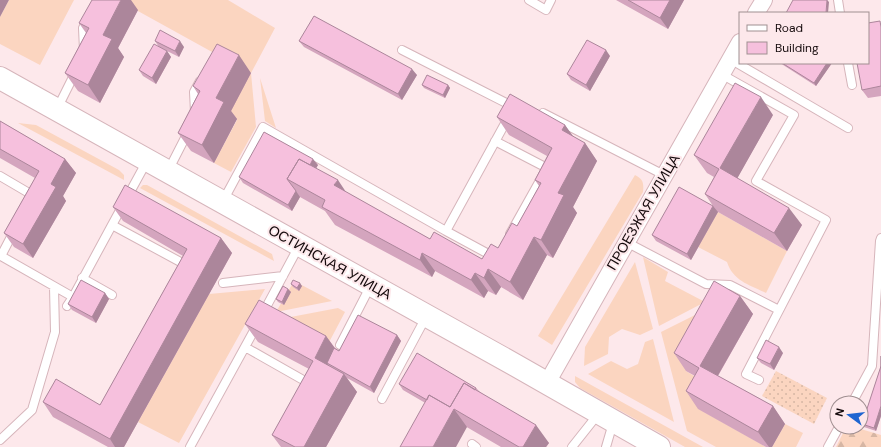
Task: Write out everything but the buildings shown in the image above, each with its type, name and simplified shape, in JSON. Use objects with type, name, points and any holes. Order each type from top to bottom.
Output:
[{"type":"street","name":"ПРОЕЗЖАЯ УЛИЦА","points":[[547,383],[739,44]]},
{"type":"street","name":"ОСТИНСКАЯ УЛИЦА","points":[[0,78],[659,447]]},
{"type":"lane","points":[[529,0],[546,10],[551,0]]},
{"type":"lane","points":[[838,0],[840,12]]},
{"type":"lane","points":[[56,110],[82,61],[83,28],[92,12]]},
{"type":"lane","points":[[402,50],[516,103],[446,231]]},
{"type":"lane","points":[[730,59],[848,128]]},
{"type":"lane","points":[[848,64],[852,85]]},
{"type":"lane","points":[[168,172],[193,122],[194,92],[204,74]]},
{"type":"lane","points":[[722,74],[794,114],[756,181],[826,220],[746,374],[759,380]]},
{"type":"lane","points":[[538,110],[664,175]]},
{"type":"lane","points":[[223,202],[263,128],[496,258],[547,168],[495,141]]},
{"type":"lane","points":[[66,306],[73,297],[147,160]]},
{"type":"lane","points":[[0,176],[34,196],[30,203]]},
{"type":"lane","points":[[19,223],[1,256],[73,297]]},
{"type":"lane","points":[[112,225],[186,266],[182,272]]},
{"type":"lane","points":[[856,395],[872,366],[881,238]]},
{"type":"lane","points":[[626,242],[706,284],[730,284],[779,310]]},
{"type":"lane","points":[[190,447],[299,245]]},
{"type":"lane","points":[[224,283],[283,276]]},
{"type":"lane","points":[[82,278],[112,295]]},
{"type":"lane","points":[[340,345],[371,285]]},
{"type":"lane","points":[[0,440],[32,410],[55,332],[54,287]]},
{"type":"lane","points":[[382,399],[426,316]]},
{"type":"lane","points":[[245,347],[313,385],[310,392]]},
{"type":"lane","points":[[572,447],[606,417]]},
{"type":"lane","points":[[606,417],[606,447]]},
{"type":"lane","points":[[828,447],[835,435]]},
{"type":"green space","points":[[9,0],[74,0],[40,65],[0,44],[0,17]]},
{"type":"green space","points":[[118,0],[228,0],[275,28],[251,73],[256,127],[231,172],[214,163],[237,120],[228,115],[232,63]]},
{"type":"green space","points":[[260,78],[276,128],[265,121]]},
{"type":"green space","points":[[18,123],[36,125],[119,170],[124,175],[124,180]]},
{"type":"green space","points":[[635,175],[640,178],[642,182],[643,192],[552,345],[538,336]]},
{"type":"green space","points":[[143,185],[147,185],[272,254],[274,261],[140,188]]},
{"type":"green space","points":[[718,212],[787,251],[766,293],[743,282],[733,274],[727,262],[698,247]]},
{"type":"green space","points":[[643,257],[668,272],[665,281],[705,302],[659,326]]},
{"type":"green space","points":[[635,262],[653,329],[640,335],[622,329],[609,337],[608,354],[584,366],[585,347]]},
{"type":"green space","points":[[294,281],[332,301],[276,312]]},
{"type":"green space","points":[[265,289],[179,443],[138,422],[209,294]]},
{"type":"green space","points":[[727,299],[686,371],[699,379],[699,409],[766,447],[716,447],[687,431],[661,332]]},
{"type":"green space","points":[[338,308],[345,312],[326,348],[275,320]]},
{"type":"green space","points":[[653,339],[674,422],[588,374],[611,361],[627,369],[638,364],[645,342]]},
{"type":"green space","points":[[776,371],[827,398],[814,424],[762,396]]},
{"type":"green space","points":[[575,376],[703,447],[685,447],[580,388],[575,382]]},
{"type":"green space","points":[[785,424],[803,433],[796,447],[772,447]]},
{"type":"green space","points":[[869,431],[881,435],[881,447],[836,447],[842,435],[869,435]]}]
